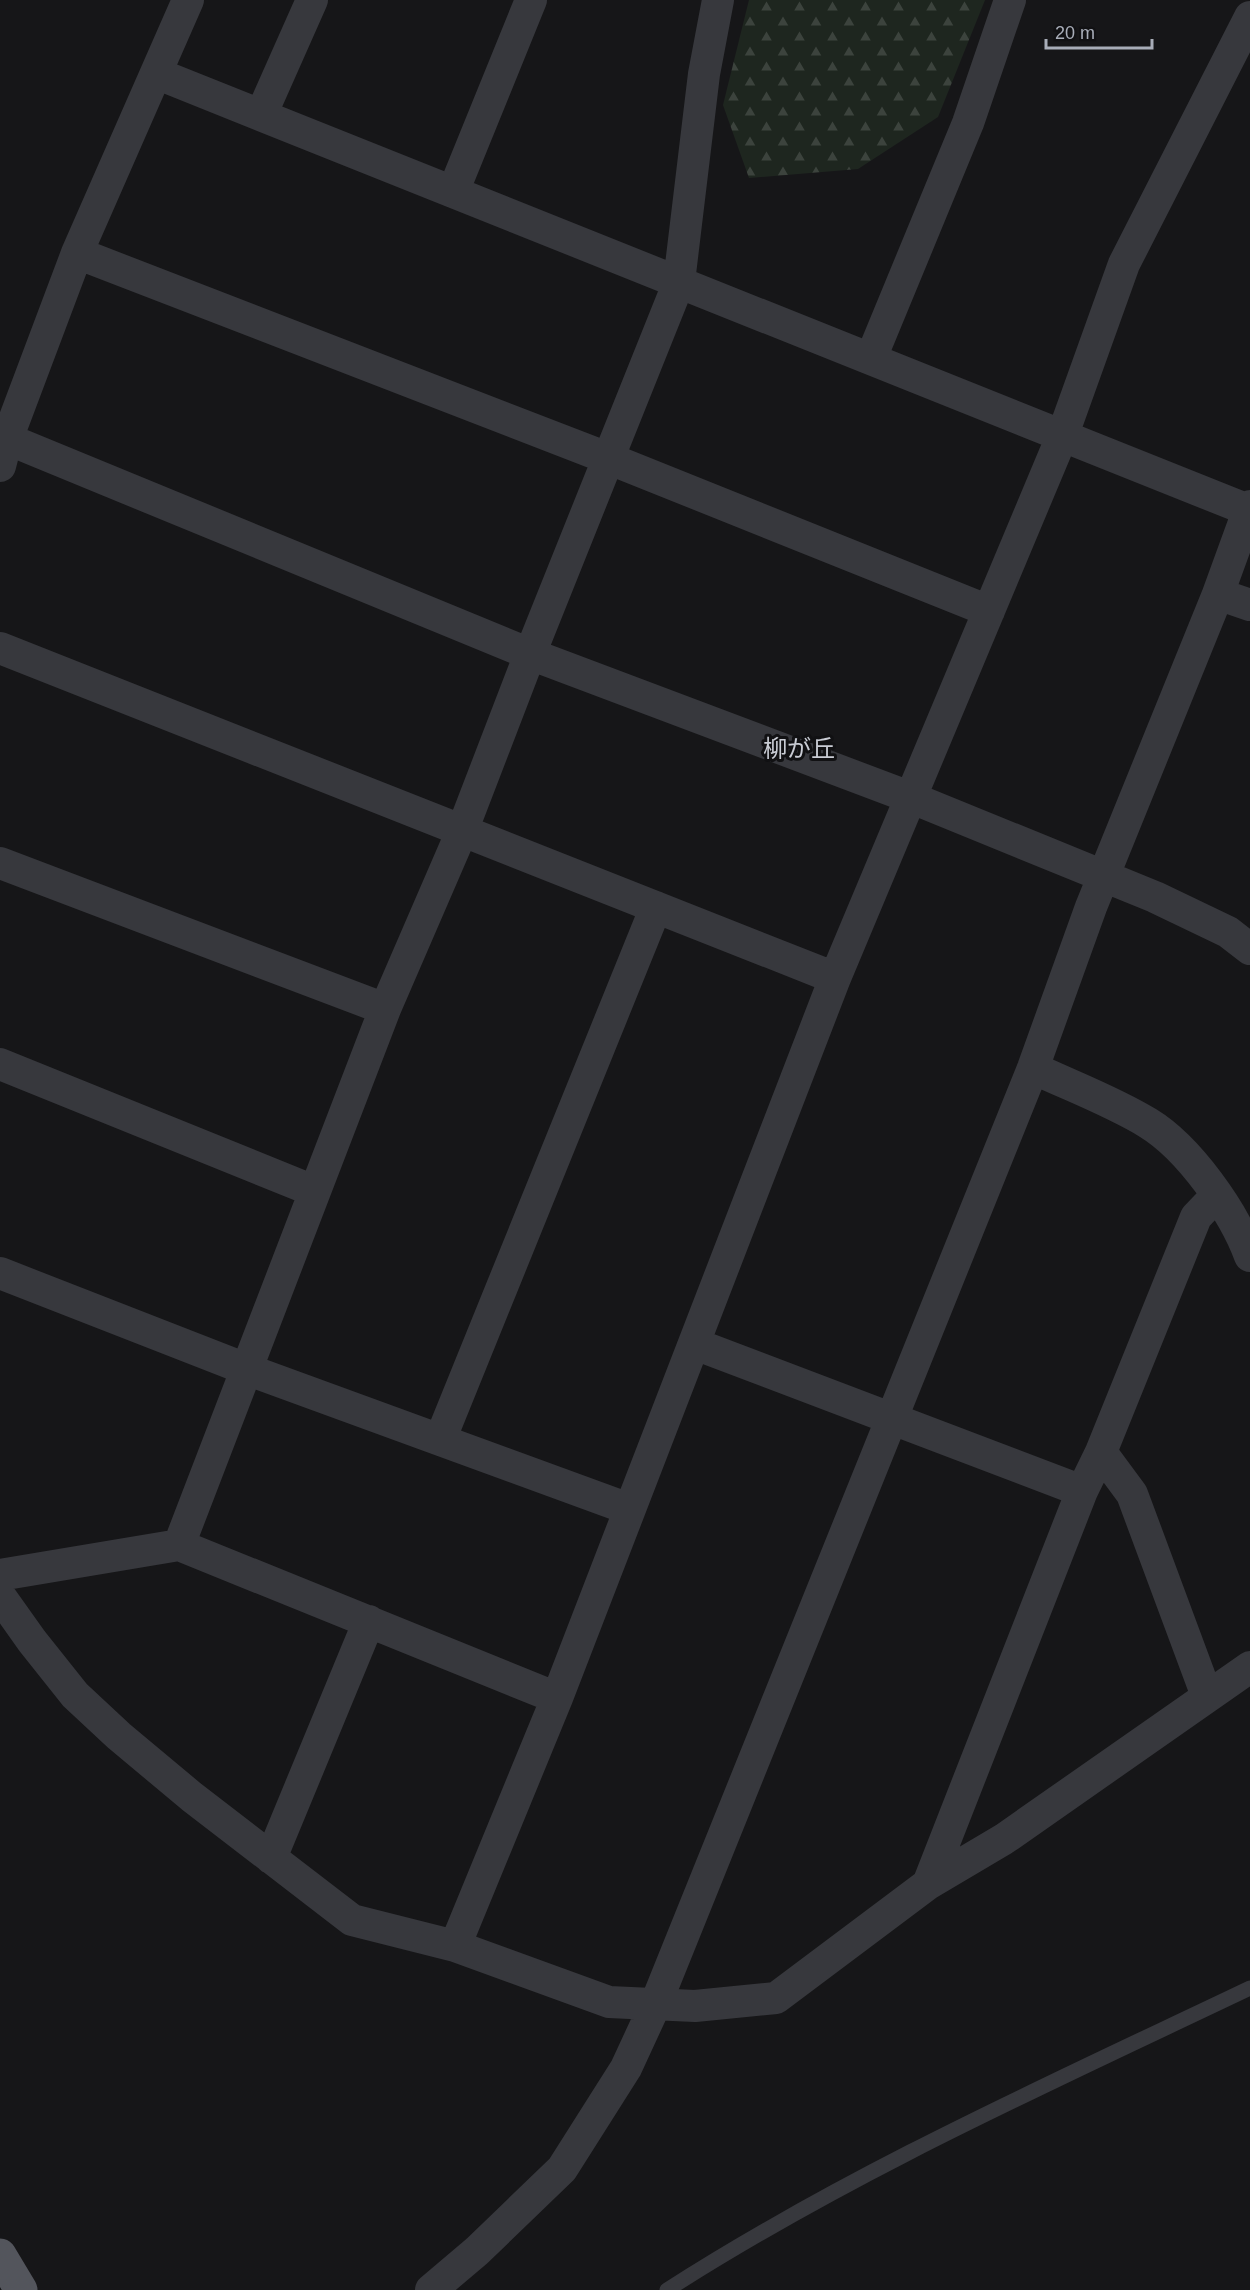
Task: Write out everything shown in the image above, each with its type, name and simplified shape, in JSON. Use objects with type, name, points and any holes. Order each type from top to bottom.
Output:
[{"type":"main road","points":[[0,2255],[21,2290]]},
{"type":"street","points":[[188,0],[158,74],[77,253],[2,447],[530,654],[912,798],[1155,897],[1228,932],[1250,948]]},
{"type":"street","points":[[261,115],[312,0]]},
{"type":"street","points":[[453,192],[531,0]]},
{"type":"street","points":[[179,1545],[385,1009],[462,831],[530,654],[679,282],[704,74],[718,0]]},
{"type":"street","points":[[871,358],[969,123],[1010,0]]},
{"type":"street","points":[[455,1946],[557,1698],[835,978],[1063,434],[1124,264],[1250,17]]},
{"type":"street","points":[[158,74],[1249,508],[1218,594],[1091,907],[1033,1068],[656,2003],[626,2068],[562,2169],[477,2251],[430,2290]]},
{"type":"street","points":[[77,253],[610,459],[989,610]]},
{"type":"street","points":[[1218,594],[1250,605]]},
{"type":"street","points":[[0,648],[835,978]]},
{"type":"street","points":[[0,863],[385,1009]]},
{"type":"street","points":[[440,1440],[656,908]]},
{"type":"street","points":[[0,1064],[314,1191]]},
{"type":"street","points":[[1033,1068],[1149,1124],[1188,1159],[1217,1195],[1244,1238],[1250,1256]]},
{"type":"street","points":[[928,1884],[1082,1491],[1101,1452],[1196,1217],[1217,1195]]},
{"type":"street","points":[[0,1273],[246,1369],[629,1509]]},
{"type":"street","points":[[695,1344],[1082,1491]]},
{"type":"street","points":[[1101,1452],[1132,1494],[1207,1696]]},
{"type":"street","points":[[0,1575],[179,1545],[557,1698]]},
{"type":"street","points":[[0,1596],[75,1695],[119,1736],[192,1797],[352,1920],[455,1946],[609,2002],[695,2006],[776,1998],[928,1884],[1004,1839],[1250,1667]]},
{"type":"street","points":[[271,1858],[369,1621]]},
{"type":"lane","points":[[667,2290],[739,2244],[965,2124],[1250,1988]]},
{"type":"green space","points":[[749,0],[985,0],[938,117],[858,169],[749,178],[723,105]]},
{"type":"district","name":"柳が丘","points":[[799,748]]}]
